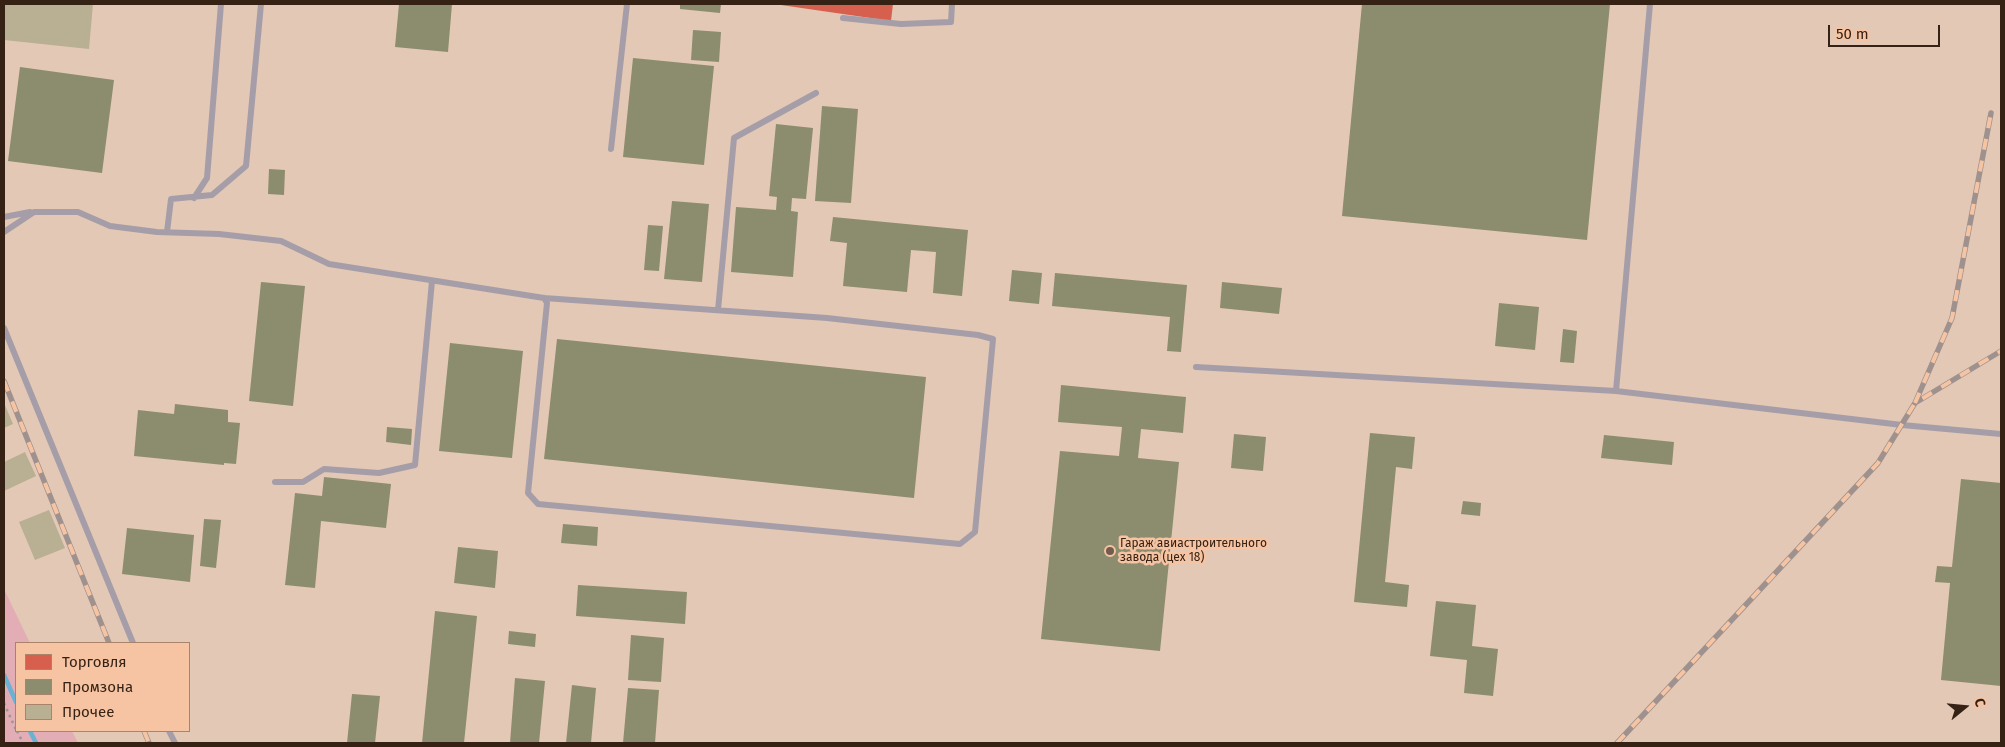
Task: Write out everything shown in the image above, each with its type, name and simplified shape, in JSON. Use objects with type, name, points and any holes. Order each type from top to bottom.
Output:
[{"type":"lane","points":[[194,198],[207,178],[221,4]]},
{"type":"lane","points":[[167,232],[171,199],[212,195],[246,166],[262,4]]},
{"type":"lane","points":[[611,150],[627,4]]},
{"type":"lane","points":[[843,18],[900,24],[951,22],[952,4]]},
{"type":"lane","points":[[1616,391],[1650,4]]},
{"type":"lane","points":[[718,310],[734,138],[816,93]]},
{"type":"lane","points":[[4,217],[34,212],[78,212],[110,226],[167,232],[219,234],[281,242],[329,264],[544,298],[827,318],[978,335],[992,339],[975,532],[960,544],[538,504],[528,493],[547,303],[544,298]]},
{"type":"lane","points":[[4,232],[34,212]]},
{"type":"lane","points":[[275,482],[303,482],[324,468],[380,473],[415,465],[432,281]]},
{"type":"lane","points":[[4,328],[133,642]]},
{"type":"lane","points":[[1196,367],[1616,391],[1902,425],[2001,434]]},
{"type":"path","points":[[4,704],[15,728]]},
{"type":"shaded area","points":[[4,589],[30,642],[15,642],[15,732],[72,732],[78,743],[4,743]]},
{"type":"building: Торговля","points":[[774,4],[893,4],[891,21]]},
{"type":"building: Промзона","points":[[399,4],[452,4],[448,52],[395,47]]},
{"type":"building: Промзона","points":[[680,4],[721,4],[720,13],[680,9]]},
{"type":"building: Промзона","points":[[1362,4],[1610,4],[1587,240],[1342,216]]},
{"type":"building: Промзона","points":[[693,30],[721,32],[719,62],[691,60]]},
{"type":"building: Промзона","points":[[633,58],[714,66],[704,165],[623,157]]},
{"type":"building: Промзона","points":[[20,67],[114,80],[102,173],[8,161]]},
{"type":"building: Промзона","points":[[822,106],[858,109],[851,203],[815,201]]},
{"type":"building: Промзона","points":[[776,124],[813,128],[806,199],[792,198],[791,211],[798,212],[793,277],[731,272],[736,207],[776,210],[777,197],[769,196]]},
{"type":"building: Промзона","points":[[269,169],[285,170],[284,195],[268,194]]},
{"type":"building: Промзона","points":[[672,201],[709,204],[702,282],[664,279]]},
{"type":"building: Промзона","points":[[833,217],[968,230],[962,296],[933,293],[936,252],[911,250],[907,292],[843,286],[847,243],[830,241]]},
{"type":"building: Промзона","points":[[648,225],[663,226],[659,271],[644,270]]},
{"type":"building: Промзона","points":[[1012,270],[1042,273],[1039,304],[1009,301]]},
{"type":"building: Промзона","points":[[1055,273],[1187,285],[1181,352],[1167,351],[1170,317],[1052,306]]},
{"type":"building: Промзона","points":[[261,282],[305,286],[293,406],[249,401]]},
{"type":"building: Промзона","points":[[1222,282],[1282,288],[1279,314],[1220,308]]},
{"type":"building: Промзона","points":[[1499,303],[1539,307],[1535,350],[1495,346]]},
{"type":"building: Промзона","points":[[1563,329],[1577,331],[1574,363],[1560,362]]},
{"type":"building: Промзона","points":[[557,339],[926,377],[914,498],[544,459]]},
{"type":"building: Промзона","points":[[450,343],[523,351],[512,458],[439,451]]},
{"type":"building: Промзона","name":"Гараж авиастроительного завода (цех 18)","points":[[1061,385],[1186,397],[1183,433],[1141,429],[1138,458],[1179,462],[1160,651],[1041,639],[1060,451],[1119,456],[1122,427],[1058,422]]},
{"type":"building: Промзона","points":[[175,404],[228,410],[228,422],[240,423],[236,464],[224,463],[224,465],[134,456],[138,410],[174,414]]},
{"type":"building: Промзона","points":[[387,427],[412,429],[411,445],[386,442]]},
{"type":"building: Промзона","points":[[1370,433],[1415,437],[1412,469],[1396,467],[1385,582],[1409,585],[1407,607],[1354,602]]},
{"type":"building: Промзона","points":[[1234,434],[1266,437],[1263,471],[1231,468]]},
{"type":"building: Промзона","points":[[1604,435],[1674,442],[1672,465],[1601,458]]},
{"type":"building: Промзона","points":[[324,477],[391,484],[386,528],[321,521],[315,588],[285,585],[295,493],[322,496]]},
{"type":"building: Промзона","points":[[1961,479],[2001,483],[2001,686],[1941,680],[1950,583],[1935,582],[1937,566],[1952,567]]},
{"type":"building: Промзона","points":[[1463,501],[1481,503],[1480,516],[1461,514]]},
{"type":"building: Промзона","points":[[204,519],[221,520],[216,568],[200,566]]},
{"type":"building: Промзона","points":[[563,524],[598,527],[597,546],[561,543]]},
{"type":"building: Промзона","points":[[127,528],[194,535],[190,582],[122,574]]},
{"type":"building: Промзона","points":[[458,547],[498,551],[495,588],[454,583]]},
{"type":"building: Промзона","points":[[578,585],[687,592],[685,624],[576,616]]},
{"type":"building: Промзона","points":[[1436,601],[1476,605],[1472,646],[1498,649],[1493,696],[1464,693],[1467,660],[1430,656]]},
{"type":"building: Промзона","points":[[435,611],[477,616],[464,743],[422,743]]},
{"type":"building: Промзона","points":[[509,631],[536,634],[535,647],[508,644]]},
{"type":"building: Промзона","points":[[631,635],[664,638],[661,682],[628,680]]},
{"type":"building: Промзона","points":[[515,678],[545,681],[539,743],[510,743]]},
{"type":"building: Промзона","points":[[572,685],[596,688],[591,743],[566,743]]},
{"type":"building: Промзона","points":[[628,688],[659,690],[655,743],[623,743]]},
{"type":"building: Промзона","points":[[352,694],[380,696],[375,743],[347,743]]},
{"type":"building: Прочее","points":[[4,4],[93,4],[89,49],[4,40]]},
{"type":"building: Прочее","points":[[4,403],[13,424],[4,428]]},
{"type":"building: Прочее","points":[[25,452],[36,476],[4,491],[4,462]]},
{"type":"building: Прочее","points":[[49,510],[65,548],[35,560],[19,522]]},
{"type":"waterway","points":[[4,675],[15,700]]},
{"type":"waterway","points":[[30,732],[36,743]]},
{"type":"railway","points":[[1915,403],[1952,318],[1991,113]]},
{"type":"railway","points":[[1617,743],[1878,463],[1915,403],[2001,351]]},
{"type":"railway","points":[[4,381],[109,642]]},
{"type":"railway","points":[[144,732],[149,743]]},
{"type":"place","name":"Гараж авиастроительного завода (цех 18)","points":[[1110,551]]}]
